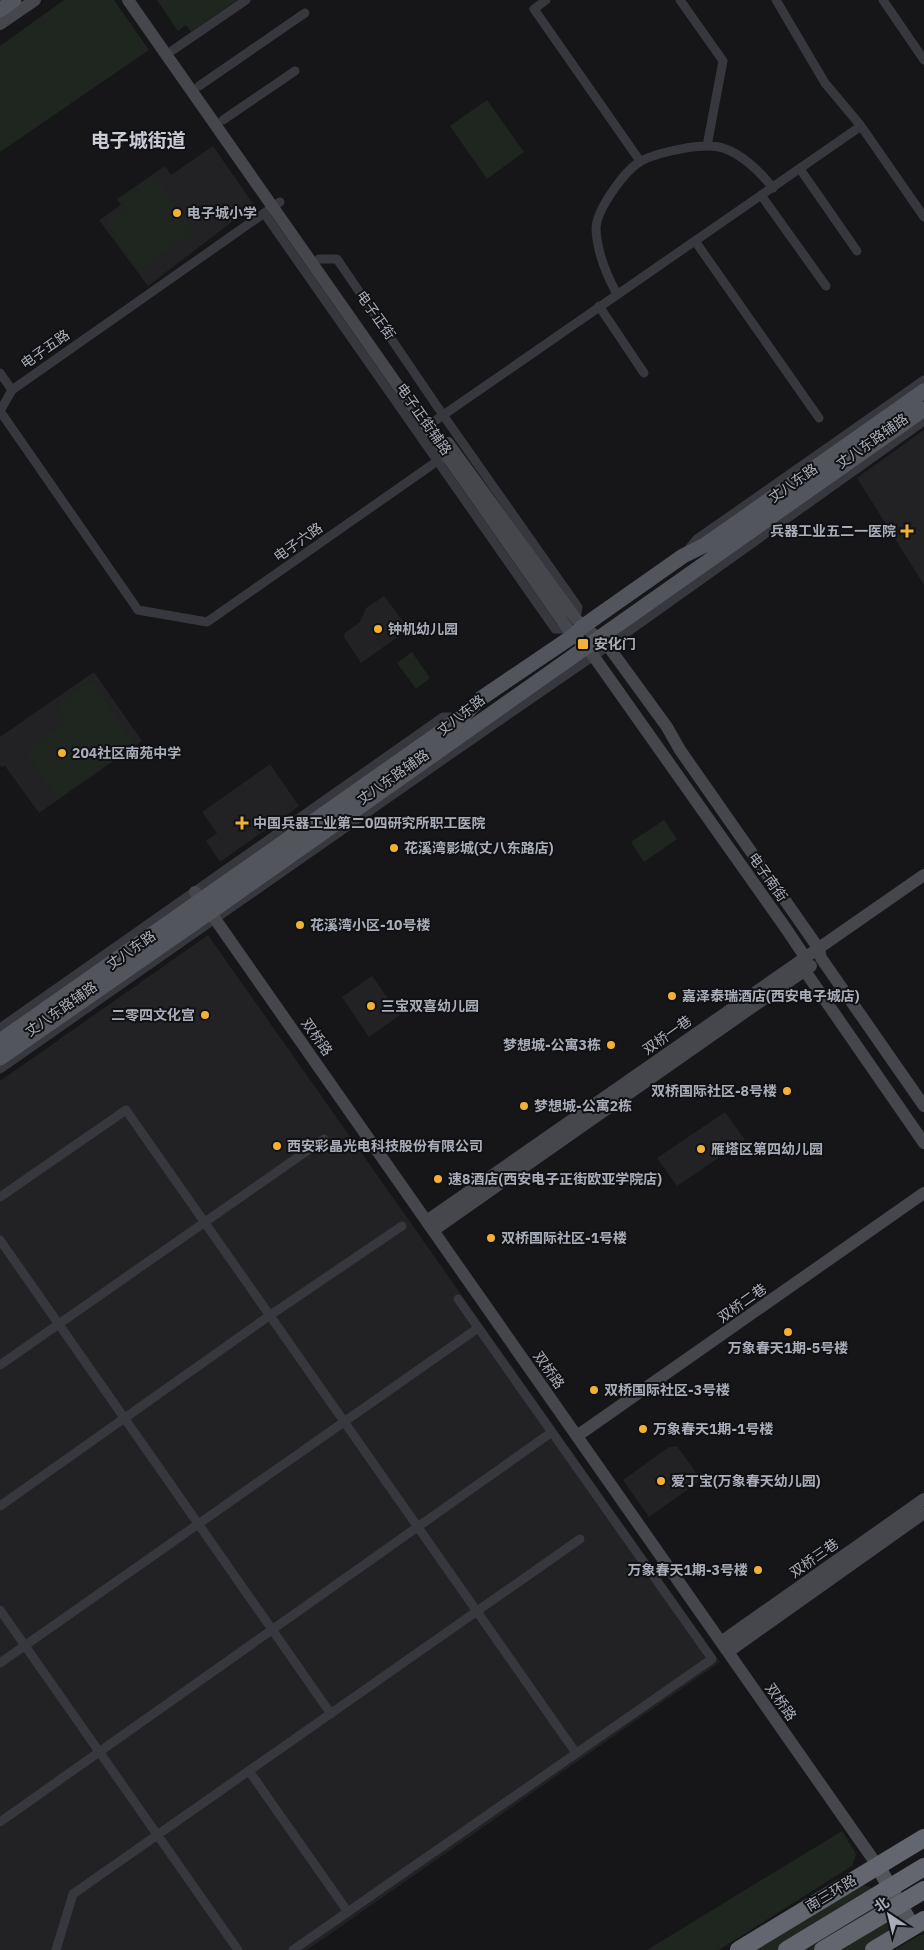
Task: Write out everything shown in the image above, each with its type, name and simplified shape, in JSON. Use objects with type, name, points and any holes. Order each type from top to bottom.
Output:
[{"type":"highway","name":"南三环路","points":[[739,1950],[924,1838]]},
{"type":"highway","points":[[787,1950],[924,1867]]},
{"type":"highway","points":[[823,1950],[924,1890]]},
{"type":"highway","points":[[874,1950],[918,1924]]},
{"type":"main road","points":[[0,10],[14,0]]},
{"type":"main road","name":"丈八东路","points":[[0,1058],[205,906],[399,754],[462,717],[480,699],[575,628],[683,556],[705,544],[924,392]]},
{"type":"main road","name":"丈八东路","points":[[0,1041],[590,652],[924,413]]},
{"type":"main road","points":[[877,1866],[918,1924]]},
{"type":"street","points":[[0,24],[34,0]]},
{"type":"street","name":"电子正街","points":[[128,0],[272,207],[434,421],[442,458],[575,628],[604,642]]},
{"type":"street","name":"电子正街","points":[[139,0],[223,120],[272,207],[319,259],[434,421],[575,628]]},
{"type":"street","points":[[174,50],[246,0]]},
{"type":"street","points":[[546,0],[534,9],[640,161]]},
{"type":"street","points":[[680,0],[723,61],[707,146]]},
{"type":"street","points":[[776,0],[825,83],[861,126],[924,217]]},
{"type":"street","points":[[883,0],[924,60]]},
{"type":"street","points":[[199,86],[305,13]]},
{"type":"street","points":[[223,120],[295,72]]},
{"type":"street","points":[[434,421],[861,126]]},
{"type":"street","points":[[617,294],[608,277],[596,229],[600,213],[615,187],[640,161],[681,148],[707,146],[723,148],[758,169],[773,188]]},
{"type":"street","points":[[800,169],[857,252]]},
{"type":"street","points":[[762,195],[826,286]]},
{"type":"street","name":"电子五路","points":[[158,613],[138,610],[0,411],[12,390],[272,207]]},
{"type":"street","name":"电子正街辅路","points":[[272,207],[442,458]]},
{"type":"street","points":[[695,241],[819,418]]},
{"type":"street","points":[[599,306],[644,373]]},
{"type":"street","points":[[0,373],[12,390]]},
{"type":"street","name":"丈八东路辅路","points":[[683,556],[697,539],[924,380]]},
{"type":"street","name":"电子六路","points":[[158,613],[207,622],[442,458]]},
{"type":"street","name":"电子南街","points":[[575,628],[805,957]]},
{"type":"street","name":"电子南街","points":[[604,642],[667,727],[680,750],[924,1106]]},
{"type":"street","name":"双桥一巷","points":[[431,1225],[805,971],[820,953],[924,875]]},
{"type":"street","name":"双桥一巷","points":[[431,1225],[805,957],[820,953],[924,885]]},
{"type":"street","name":"丈八东路辅路","points":[[0,1028],[205,906]]},
{"type":"street","name":"丈八东路辅路","points":[[0,1069],[205,906]]},
{"type":"street","name":"双桥路","points":[[205,906],[431,1225],[877,1866]]},
{"type":"street","points":[[805,957],[805,971],[924,1143]]},
{"type":"street","points":[[0,1197],[126,1110],[576,1753]]},
{"type":"street","points":[[0,1365],[324,1139]]},
{"type":"street","name":"双桥二巷","points":[[577,1436],[924,1193]]},
{"type":"street","points":[[0,1506],[269,1316],[402,1226]]},
{"type":"street","points":[[0,1240],[331,1714]]},
{"type":"street","points":[[293,1950],[712,1659],[458,1299]]},
{"type":"street","points":[[0,1663],[478,1328]]},
{"type":"street","points":[[0,1822],[552,1432]]},
{"type":"street","name":"双桥三巷","points":[[724,1647],[924,1499]]},
{"type":"street","name":"双桥三巷","points":[[724,1647],[924,1514]]},
{"type":"street","points":[[56,1950],[73,1894],[580,1539]]},
{"type":"street","points":[[0,1610],[238,1950]]},
{"type":"street","points":[[250,1771],[348,1912]]},
{"type":"shaded area","points":[[64,0],[114,0],[149,50],[0,152],[0,46]]},
{"type":"shaded area","points":[[157,0],[237,0],[191,32],[186,25],[178,31]]},
{"type":"shaded area","points":[[487,100],[524,152],[487,179],[450,126]]},
{"type":"shaded area","name":"电子城小学","points":[[213,146],[254,205],[148,286],[99,220],[121,205],[117,199],[165,166],[171,175]]},
{"type":"shaded area","points":[[150,179],[155,186],[160,183],[194,232],[139,271],[105,222],[126,207],[121,200]]},
{"type":"shaded area","name":"兵器工业五二一医院","points":[[924,430],[924,585],[857,478]]},
{"type":"shaded area","name":"钟机幼儿园","points":[[384,596],[406,625],[405,632],[361,663],[344,637],[345,633],[360,622],[366,608]]},
{"type":"shaded area","points":[[412,652],[430,678],[416,689],[397,663]]},
{"type":"shaded area","name":"204社区南苑中学","points":[[94,672],[142,741],[39,813],[5,766],[1,767],[0,737]]},
{"type":"shaded area","points":[[91,681],[135,744],[57,798],[24,750],[66,721],[56,706]]},
{"type":"shaded area","name":"中国兵器工业第二0四研究所职工医院","points":[[270,764],[299,806],[220,862],[206,841],[217,833],[202,812]]},
{"type":"shaded area","points":[[664,820],[677,839],[644,862],[631,842]]},
{"type":"shaded area","points":[[208,935],[720,1662],[307,1950],[0,1950],[0,1081]]},
{"type":"shaded area","name":"三宝双喜幼儿园","points":[[372,976],[400,1015],[369,1037],[342,997]]},
{"type":"shaded area","name":"雁塔区第四幼儿园","points":[[725,1112],[745,1140],[677,1186],[657,1158]]},
{"type":"shaded area","name":"爱丁宝(万象春天幼儿园)","points":[[677,1446],[698,1475],[697,1483],[649,1517],[623,1480],[669,1447]]},
{"type":"shaded area","points":[[842,1831],[856,1854],[852,1866],[719,1950],[647,1950]]},
{"type":"shaded area","points":[[859,1884],[872,1888],[889,1923],[888,1935],[863,1950],[752,1950]]},
{"type":"shaded area","points":[[924,1933],[924,1950],[894,1950]]},
{"type":"place","name":"电子城小学","points":[[177,213]]},
{"type":"place","name":"兵器工业五二一医院","points":[[907,531]]},
{"type":"place","name":"钟机幼儿园","points":[[378,629]]},
{"type":"place","name":"安化门","points":[[583,644]]},
{"type":"place","name":"204社区南苑中学","points":[[62,753]]},
{"type":"place","name":"中国兵器工业第二0四研究所职工医院","points":[[242,823]]},
{"type":"place","name":"花溪湾影城(丈八东路店)","points":[[394,848]]},
{"type":"place","name":"花溪湾小区-10号楼","points":[[300,925]]},
{"type":"place","name":"嘉泽泰瑞酒店(西安电子城店)","points":[[672,996]]},
{"type":"place","name":"三宝双喜幼儿园","points":[[371,1006]]},
{"type":"place","name":"二零四文化宫","points":[[205,1015]]},
{"type":"place","name":"梦想城-公寓3栋","points":[[611,1045]]},
{"type":"place","name":"双桥国际社区-8号楼","points":[[787,1091]]},
{"type":"place","name":"梦想城-公寓2栋","points":[[524,1106]]},
{"type":"place","name":"西安彩晶光电科技股份有限公司","points":[[277,1146]]},
{"type":"place","name":"雁塔区第四幼儿园","points":[[701,1149]]},
{"type":"place","name":"速8酒店(西安电子正街欧亚学院店)","points":[[438,1179]]},
{"type":"place","name":"双桥国际社区-1号楼","points":[[491,1238]]},
{"type":"place","name":"万象春天1期-5号楼","points":[[788,1332]]},
{"type":"place","name":"双桥国际社区-3号楼","points":[[594,1390]]},
{"type":"place","name":"万象春天1期-1号楼","points":[[643,1429]]},
{"type":"place","name":"爱丁宝(万象春天幼儿园)","points":[[661,1481]]},
{"type":"place","name":"万象春天1期-3号楼","points":[[758,1570]]},
{"type":"district","name":"电子城街道","points":[[138,140]]}]
